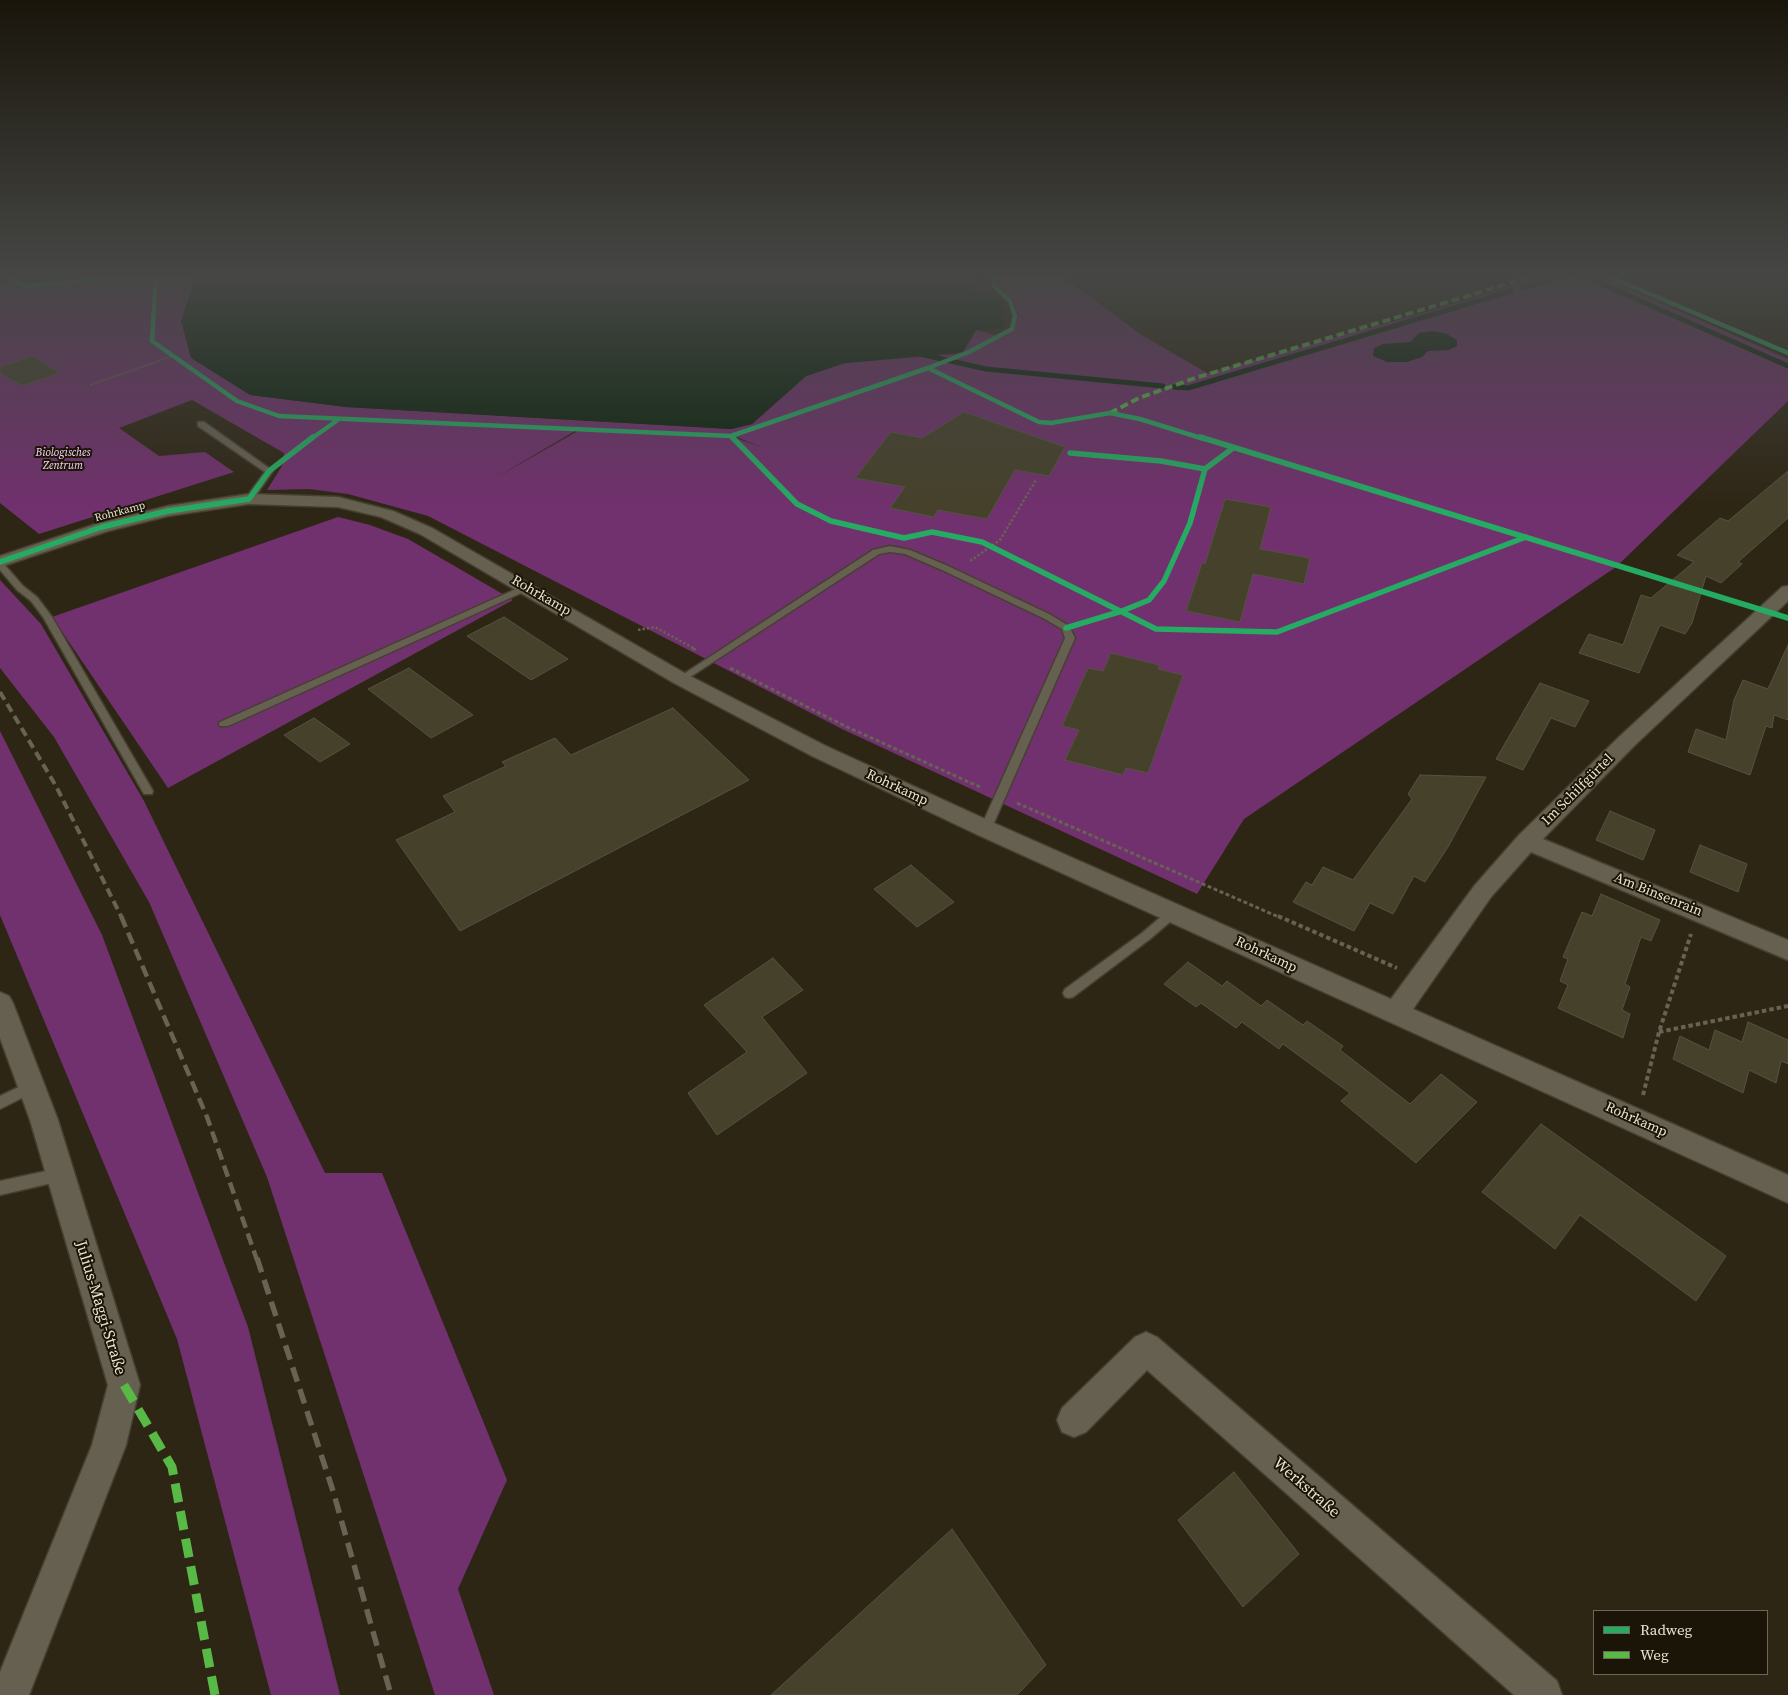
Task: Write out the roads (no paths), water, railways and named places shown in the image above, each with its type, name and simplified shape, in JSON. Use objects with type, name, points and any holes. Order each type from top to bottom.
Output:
[{"type":"street","name":"Rohrkamp","points":[[0,564],[95,530],[168,511],[250,499],[338,502],[387,514],[426,531],[681,679],[819,751],[986,829],[1788,1189]]},
{"type":"street","name":"Im Schilfgürtel","points":[[1395,1013],[1483,891],[1527,842],[1627,741],[1788,591]]},
{"type":"street","name":"Am Binsenrain","points":[[1527,842],[1788,950]]},
{"type":"street","name":"Julius-Maggi-Straße","points":[[0,1003],[44,1120],[124,1385],[109,1444],[10,1695]]},
{"type":"street","name":"Werkstraße","points":[[1074,1420],[1146,1348],[1543,1695]]},
{"type":"lane","points":[[201,424],[269,471],[250,499]]},
{"type":"lane","points":[[681,679],[876,552],[890,549],[907,552],[956,572],[1058,622],[1066,628],[1070,638],[986,829]]},
{"type":"lane","points":[[0,564],[20,588],[34,599],[47,616],[148,791]]},
{"type":"lane","points":[[224,724],[527,588]]},
{"type":"lane","points":[[1069,993],[1146,936],[1174,912]]},
{"type":"lane","points":[[0,1103],[31,1087]]},
{"type":"lane","points":[[0,1188],[60,1175]]},
{"type":"waterway","points":[[1174,387],[1188,388],[1308,352]]},
{"type":"waterway","points":[[1756,352],[1788,366]]},
{"type":"waterway","points":[[920,354],[986,369],[1163,386]]},
{"type":"railway","points":[[0,692],[56,786],[121,916]]},
{"type":"railway","points":[[121,916],[207,1117],[257,1260]]},
{"type":"railway","points":[[257,1258],[333,1491],[391,1695]]},
{"type":"park label","name":"Biologisches Zentrum","points":[[63,459]]}]
